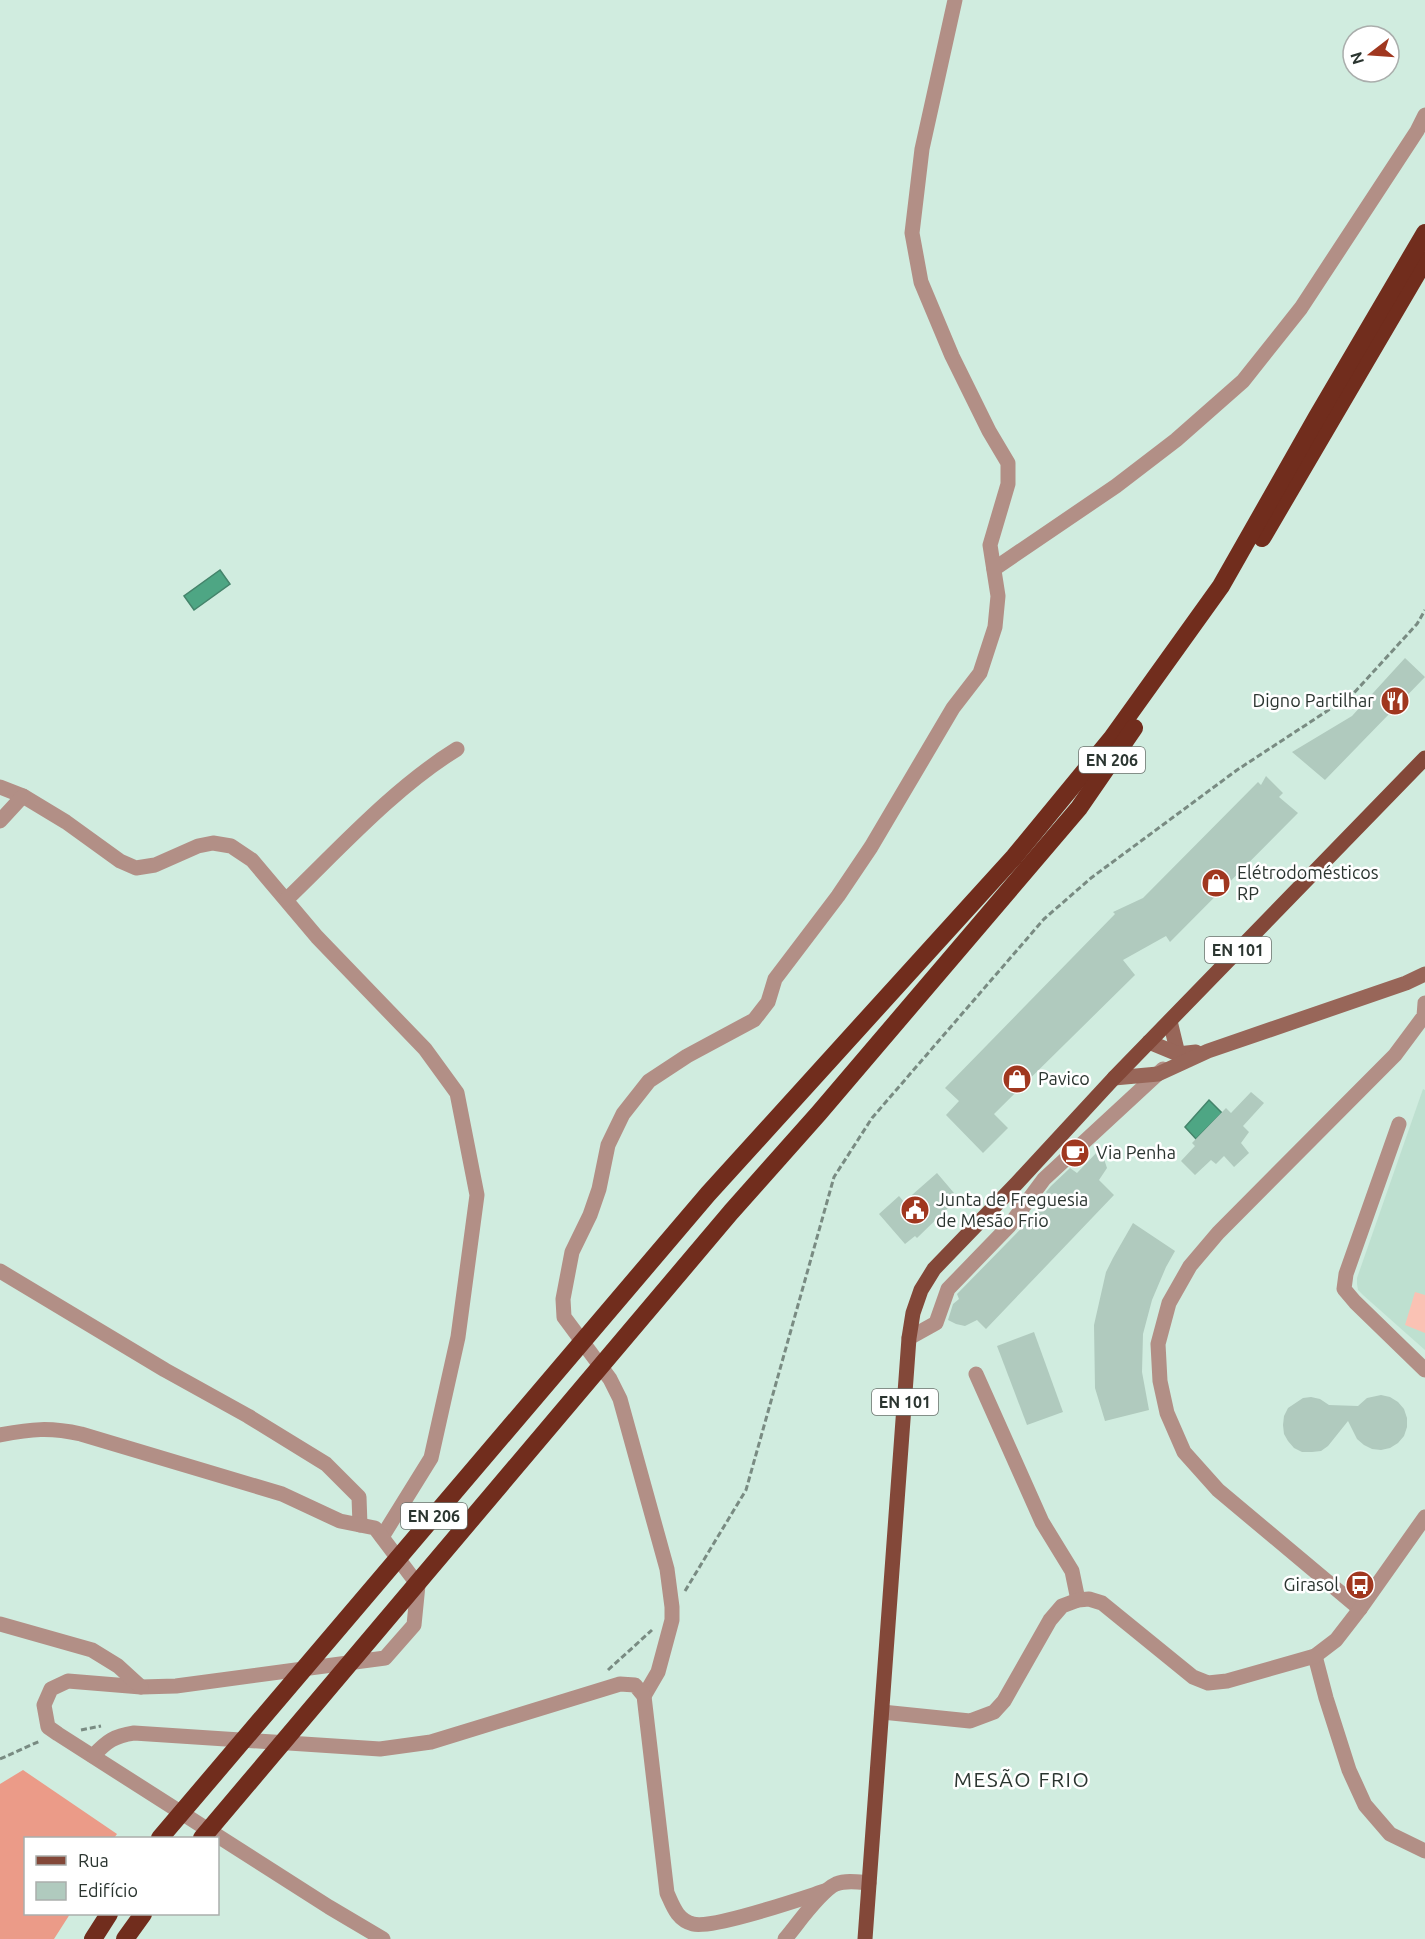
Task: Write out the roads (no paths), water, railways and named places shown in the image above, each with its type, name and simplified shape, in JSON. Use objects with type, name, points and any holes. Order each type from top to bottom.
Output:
[{"type":"highway","name":"EN 206","points":[[162,1837],[708,1194],[1014,857],[1112,738],[1221,586],[1425,233]]},
{"type":"highway","name":"EN 206","points":[[204,1837],[731,1212],[819,1113],[1079,808],[1242,572],[1425,260]]},
{"type":"highway","points":[[93,1939],[108,1915]]},
{"type":"highway","points":[[125,1939],[142,1915]]},
{"type":"main road","name":"EN 101","points":[[865,1939],[909,1338],[913,1313],[921,1290],[934,1269],[1114,1078],[1425,758]]},
{"type":"street","points":[[644,1696],[658,1672],[672,1620],[667,1569],[620,1399],[610,1379],[564,1317],[563,1299],[572,1252],[590,1215],[599,1189],[608,1145],[623,1114],[649,1081],[687,1056],[754,1020],[768,1002],[775,979],[838,896],[864,857],[953,708],[980,673],[995,627],[998,596],[990,545],[1008,484],[1008,463],[989,431],[952,356],[921,282],[912,233],[922,148],[955,0]]},
{"type":"street","points":[[994,569],[1116,486],[1176,440],[1243,381],[1301,308],[1417,131],[1425,115]]},
{"type":"street","points":[[287,899],[371,818],[433,764],[457,749]]},
{"type":"street","points":[[0,787],[23,796],[66,822],[120,861],[136,868],[155,865],[198,846],[213,843],[231,846],[252,860],[317,937],[425,1049],[457,1093],[477,1195],[458,1337],[430,1458],[382,1537]]},
{"type":"street","points":[[0,821],[23,796]]},
{"type":"street","points":[[1114,1078],[1158,1074],[1208,1051],[1406,983],[1425,974]]},
{"type":"street","points":[[1360,1609],[1218,1490],[1184,1452],[1167,1413],[1160,1381],[1158,1344],[1169,1303],[1190,1266],[1218,1233],[1395,1055],[1424,1016],[1425,1004]]},
{"type":"street","points":[[1170,1021],[1178,1054]]},
{"type":"street","points":[[1149,1042],[1178,1054],[1208,1051]]},
{"type":"street","points":[[909,1338],[936,1323],[948,1289],[1009,1226],[1044,1179],[1178,1054]]},
{"type":"street","points":[[1399,1124],[1346,1274],[1344,1289],[1425,1370]]},
{"type":"street","points":[[0,1271],[326,1464],[359,1497],[360,1525]]},
{"type":"street","points":[[976,1374],[1042,1522],[1072,1571],[1078,1600]]},
{"type":"street","points":[[0,1435],[29,1429],[55,1428],[81,1434],[282,1494],[340,1521],[375,1528],[382,1537],[418,1585],[414,1625],[385,1658],[177,1686],[141,1687],[68,1681],[51,1689],[44,1706],[48,1726],[58,1734],[383,1939]]},
{"type":"street","points":[[882,1712],[970,1721],[994,1712],[1004,1701],[1050,1620],[1062,1606],[1078,1600],[1089,1599],[1102,1604],[1193,1677],[1208,1683],[1227,1681],[1315,1656],[1336,1640],[1425,1517]]},
{"type":"street","points":[[0,1624],[92,1650],[118,1666],[141,1687]]},
{"type":"street","points":[[1315,1656],[1349,1770],[1365,1805],[1390,1834],[1425,1859]]},
{"type":"street","points":[[93,1756],[117,1736],[134,1733],[380,1749],[431,1742],[620,1684],[635,1685],[644,1696],[667,1893],[677,1915],[693,1924],[713,1924],[825,1891],[837,1884],[853,1881],[869,1883]]},
{"type":"street","points":[[1390,1834],[1425,1851]]},
{"type":"street","points":[[785,1939],[825,1891]]},
{"type":"place","name":"Digno Partilhar","points":[[1395,701]]},
{"type":"place","name":"Elétrodomésticos RP","points":[[1216,883]]},
{"type":"place","name":"Pavico","points":[[1017,1079]]},
{"type":"place","name":"Via Penha","points":[[1075,1153]]},
{"type":"place","name":"Junta de Freguesia de Mesão Frio","points":[[915,1210]]},
{"type":"place","name":"Girasol","points":[[1360,1585]]},
{"type":"district","name":"MESÃO FRIO","points":[[1022,1780]]}]
